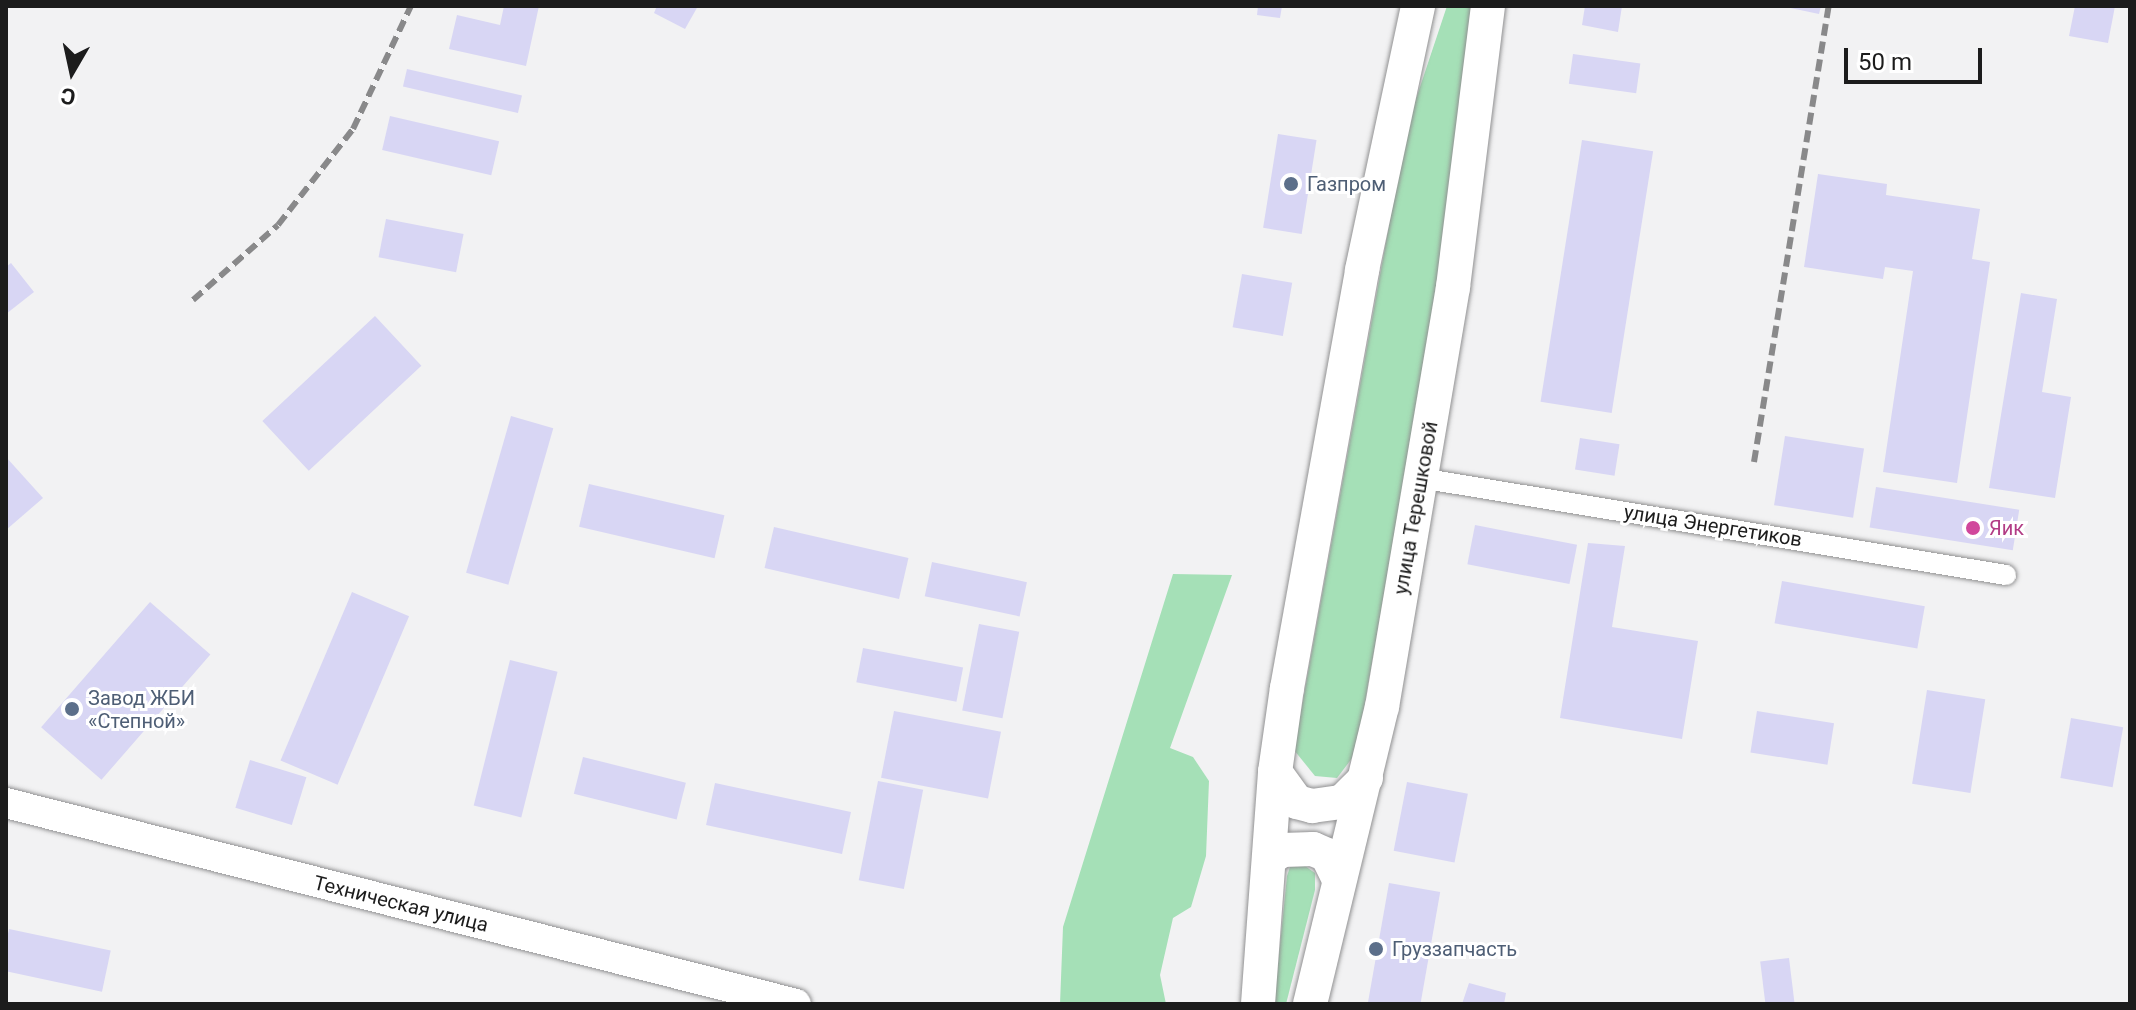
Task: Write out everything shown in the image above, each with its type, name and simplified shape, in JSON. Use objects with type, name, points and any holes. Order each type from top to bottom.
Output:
[{"type":"main road","points":[[1258,1004],[1275,772],[1362,270],[1418,6]]},
{"type":"main road","name":"улица Терешковой","points":[[1310,1004],[1366,778],[1420,478],[1453,287],[1488,6]]},
{"type":"main road","points":[[1275,772],[1297,802],[1312,806],[1342,802],[1366,778]]},
{"type":"main road","points":[[1269,859],[1282,850],[1313,849],[1327,855],[1339,880]]},
{"type":"street","name":"улица Энергетиков","points":[[1420,478],[2006,575]]},
{"type":"street","name":"Техническая улица","points":[[6,803],[796,1004]]},
{"type":"green space","points":[[1447,6],[1471,6],[1439,284],[1356,753],[1337,778],[1315,776],[1294,750],[1407,126]]},
{"type":"green space","points":[[1173,574],[1232,575],[1170,748],[1193,757],[1209,781],[1206,856],[1191,907],[1173,918],[1160,975],[1166,1004],[1060,1004],[1063,927]]},
{"type":"green space","points":[[1305,866],[1315,873],[1315,890],[1286,1004],[1274,1004],[1287,876],[1290,867]]},
{"type":"building","points":[[504,6],[539,6],[526,66],[449,49],[457,15],[500,25]]},
{"type":"building","points":[[657,6],[698,6],[685,29],[654,13]]},
{"type":"building","points":[[1258,6],[1282,6],[1280,18],[1257,15]]},
{"type":"building","points":[[1585,6],[1622,6],[1618,32],[1582,25]]},
{"type":"building","points":[[1781,6],[1821,6],[1819,14]]},
{"type":"building","points":[[2075,6],[2115,6],[2108,43],[2069,36]]},
{"type":"building","points":[[1573,54],[1640,63],[1636,93],[1569,84]]},
{"type":"building","points":[[407,69],[522,96],[518,113],[403,87]]},
{"type":"building","points":[[390,116],[499,141],[491,175],[382,150]]},
{"type":"building","name":"Газпром","points":[[1278,134],[1317,140],[1302,234],[1263,228]]},
{"type":"building","points":[[1582,140],[1653,151],[1612,413],[1541,402]]},
{"type":"building","points":[[1818,174],[1887,184],[1886,195],[1980,209],[1972,259],[1990,262],[1957,483],[1883,472],[1913,271],[1885,267],[1883,279],[1804,267]]},
{"type":"building","points":[[386,219],[464,234],[456,272],[379,257]]},
{"type":"building","points":[[11,263],[34,292],[6,314],[6,267]]},
{"type":"building","points":[[1242,274],[1292,283],[1283,336],[1233,327]]},
{"type":"building","points":[[2021,293],[2057,299],[2042,392],[2071,397],[2055,498],[1989,488]]},
{"type":"building","points":[[375,316],[421,366],[309,471],[262,421]]},
{"type":"building","points":[[511,416],[553,428],[508,585],[466,573]]},
{"type":"building","points":[[1785,436],[1864,449],[1853,518],[1774,505]]},
{"type":"building","points":[[1580,438],[1620,444],[1615,476],[1575,470]]},
{"type":"building","points":[[6,457],[43,498],[6,530]]},
{"type":"building","points":[[589,484],[724,515],[715,558],[579,527]]},
{"type":"building","points":[[1876,487],[2019,510],[2013,550],[1870,527]]},
{"type":"building","points":[[1475,525],[1577,545],[1569,584],[1467,564]]},
{"type":"building","points":[[774,527],[908,558],[899,599],[765,568]]},
{"type":"building","points":[[1588,543],[1625,546],[1612,627],[1698,641],[1682,739],[1560,718]]},
{"type":"building","points":[[932,562],[1027,582],[1020,616],[925,596]]},
{"type":"building","points":[[1782,581],[1925,606],[1917,649],[1775,623]]},
{"type":"building","points":[[352,592],[409,616],[338,785],[280,760]]},
{"type":"building","points":[[150,602],[210,654],[101,780],[41,727]]},
{"type":"building","points":[[979,624],[1019,632],[1002,718],[962,710]]},
{"type":"building","points":[[863,648],[963,667],[956,702],[856,682]]},
{"type":"building","points":[[510,660],[558,672],[521,817],[474,806]]},
{"type":"building","points":[[1927,690],[1985,699],[1970,793],[1912,784]]},
{"type":"building","points":[[894,711],[1001,732],[988,799],[881,778]]},
{"type":"building","points":[[1757,711],[1834,723],[1827,765],[1750,752]]},
{"type":"building","points":[[2071,718],[2123,727],[2113,787],[2060,778]]},
{"type":"building","points":[[583,757],[686,783],[677,820],[574,794]]},
{"type":"building","points":[[250,760],[306,777],[292,825],[235,808]]},
{"type":"building","points":[[878,781],[923,790],[904,889],[859,880]]},
{"type":"building","points":[[1407,782],[1468,794],[1455,863],[1394,851]]},
{"type":"building","points":[[715,783],[851,812],[842,854],[706,825]]},
{"type":"building","points":[[1389,883],[1440,892],[1420,1004],[1368,1004]]},
{"type":"building","points":[[9,929],[111,951],[102,992],[6,971]]},
{"type":"building","points":[[1789,958],[1795,1004],[1765,1004],[1760,962]]},
{"type":"building","points":[[1469,983],[1506,993],[1504,1004],[1462,1004]]},
{"type":"railway","points":[[193,300],[278,225],[353,129],[411,6]]},
{"type":"railway","points":[[1754,462],[1829,6]]},
{"type":"place","name":"Газпром","points":[[1291,184]]},
{"type":"place","name":"Яик","points":[[1973,528]]},
{"type":"place","name":"Завод ЖБИ «Степной»","points":[[72,709]]},
{"type":"place","name":"Груззапчасть","points":[[1376,949]]}]
